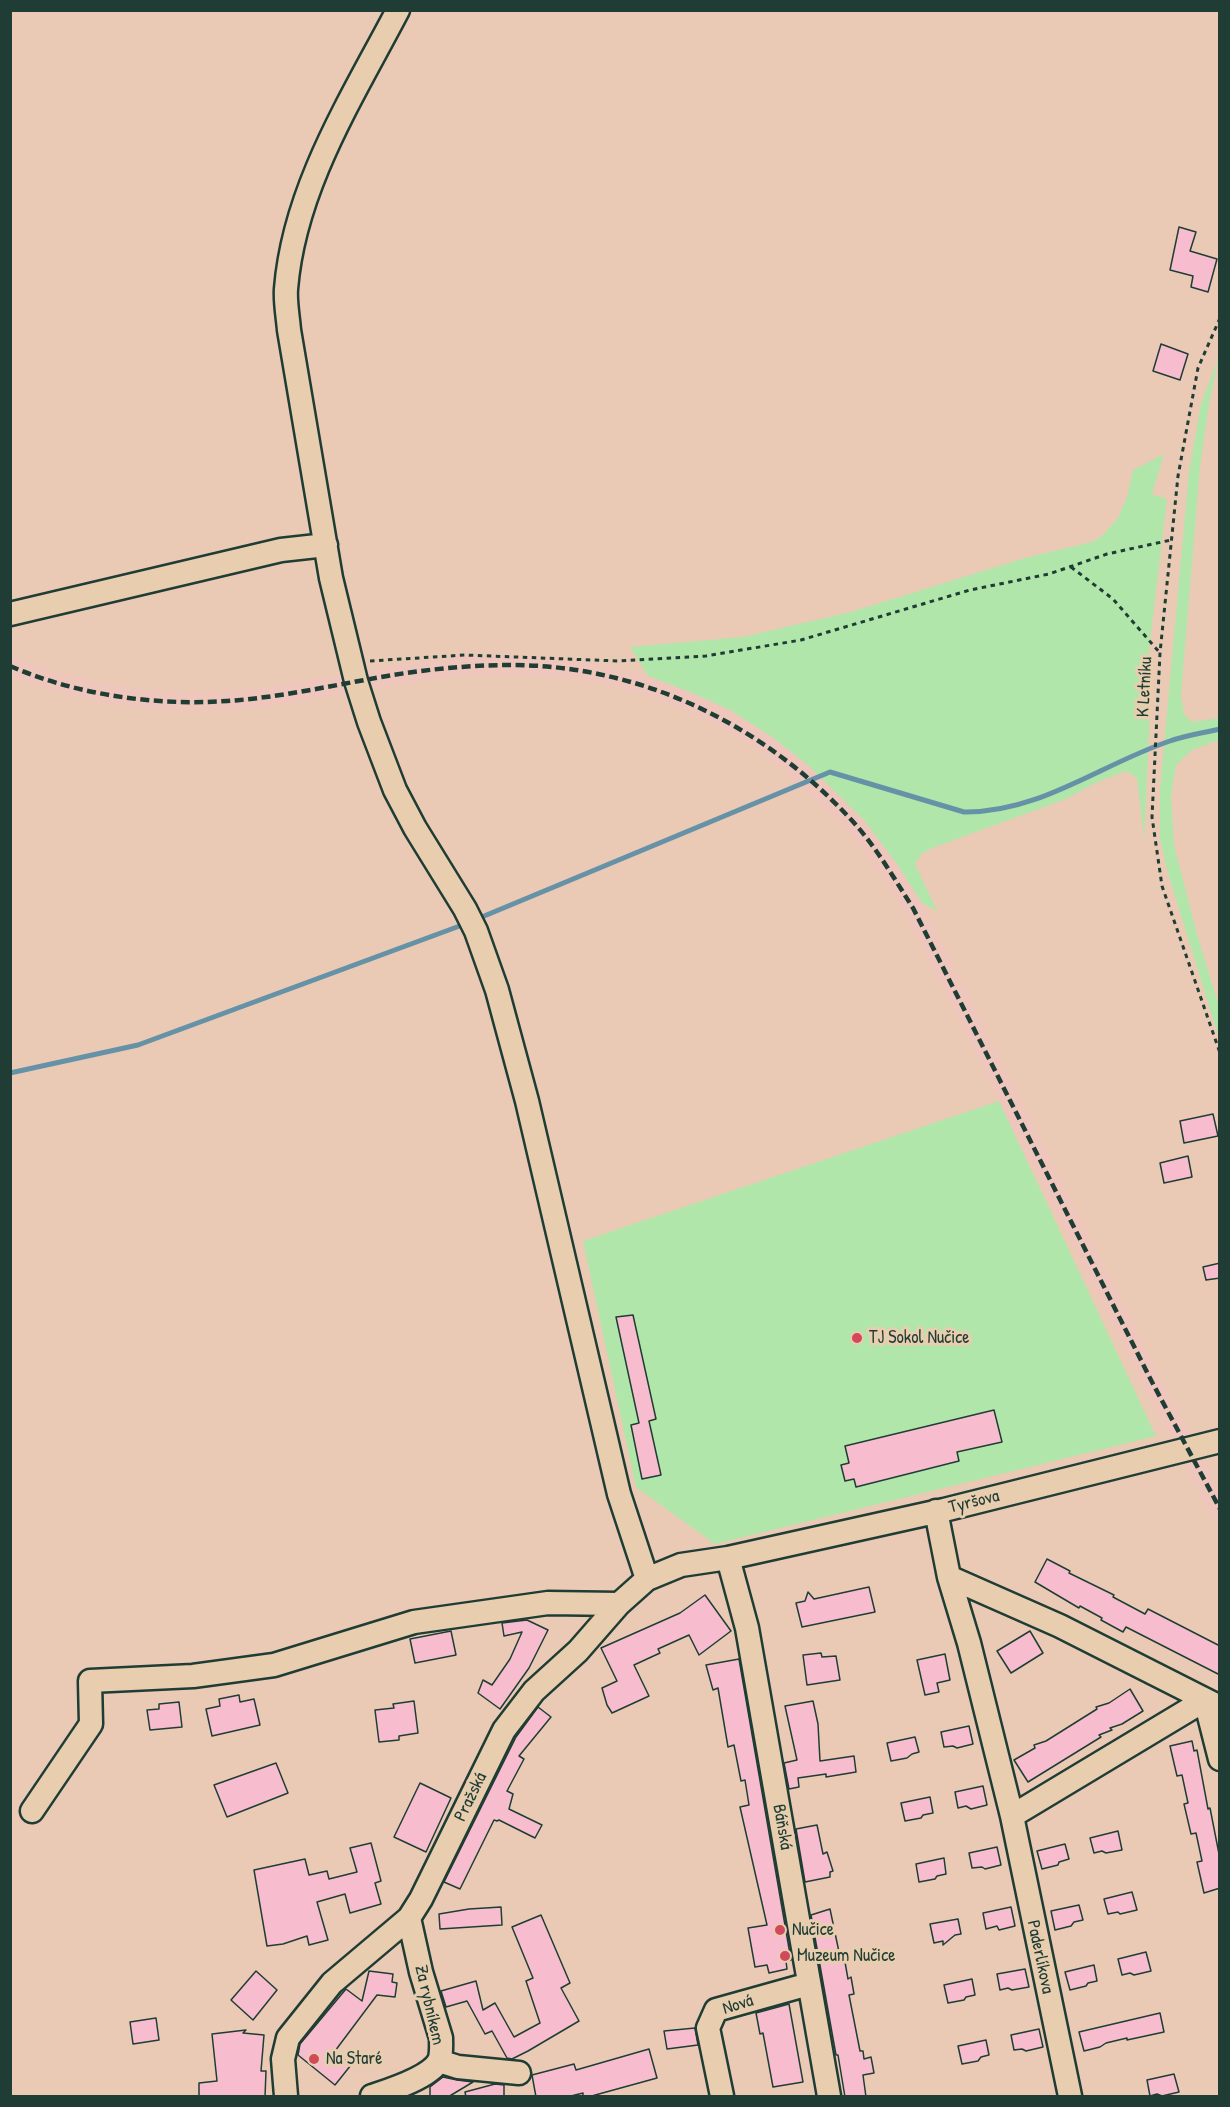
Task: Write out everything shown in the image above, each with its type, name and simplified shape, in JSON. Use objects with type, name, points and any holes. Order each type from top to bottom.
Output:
[{"type":"street","points":[[398,10],[326,149],[299,220],[290,255],[286,292],[289,330],[331,578],[351,662],[369,722],[395,790],[415,828],[465,909],[476,931],[497,990],[527,1101],[619,1494],[647,1580]]},
{"type":"street","points":[[10,614],[281,550],[326,545]]},
{"type":"street","name":"Tyršova","points":[[728,1558],[936,1511],[1220,1441]]},
{"type":"street","name":"Paderlíkova","points":[[936,1511],[949,1577],[969,1643],[1012,1816],[1070,2097]]},
{"type":"street","name":"Pražská","points":[[286,2097],[283,2058],[288,2038],[333,1983],[409,1918],[504,1730],[534,1691],[578,1651],[619,1604],[647,1580],[681,1565],[728,1558]]},
{"type":"street","name":"Báňská","points":[[728,1558],[747,1628],[829,2097]]},
{"type":"street","points":[[949,1577],[1060,1626],[1212,1704]]},
{"type":"street","points":[[32,1811],[91,1724],[90,1680],[193,1676],[274,1665],[414,1622],[548,1603],[619,1604]]},
{"type":"street","points":[[1212,1704],[1220,1759]]},
{"type":"street","points":[[1012,1816],[1212,1704]]},
{"type":"street","name":"Za rybníkem","points":[[376,2095],[408,2082],[431,2069],[439,2061],[442,2048],[409,1918]]},
{"type":"street","name":"Nová","points":[[722,2097],[708,2028],[716,2010],[809,1984]]},
{"type":"street","points":[[439,2061],[458,2067],[519,2073]]},
{"type":"path","name":"K Letníku","points":[[1220,318],[1198,368],[1178,476],[1160,653],[1152,817],[1162,886],[1220,1053]]},
{"type":"path","points":[[351,662],[465,656],[618,662],[706,656],[801,640],[970,590],[1049,574],[1107,554],[1172,540]]},
{"type":"path","points":[[1071,566],[1113,599],[1160,653]]},
{"type":"shaded area","points":[[513,655],[561,658],[648,676],[730,710],[772,737],[809,766],[864,820],[897,864],[922,903],[1219,1490],[1219,1527],[1206,1508],[1143,1386],[904,913],[881,876],[849,833],[796,782],[761,753],[720,728],[683,710],[642,695],[598,684],[559,678],[513,675],[465,676],[408,683],[274,706],[229,711],[186,712],[100,703],[55,692],[11,677],[11,656],[60,673],[146,690],[227,691],[272,686],[405,663],[464,656]]},
{"type":"green space","points":[[1219,357],[1209,404],[1200,467],[1181,695],[1184,714],[1192,722],[1219,718],[1219,740],[1192,750],[1176,765],[1171,796],[1174,845],[1198,938],[1219,1006],[1219,1038],[1168,873],[1160,838],[1160,789],[1189,472],[1201,404]]},
{"type":"green space","points":[[1164,454],[1152,494],[1167,499],[1149,650],[1149,733],[1144,838],[1137,778],[1126,771],[1095,783],[1066,799],[921,854],[915,864],[937,911],[922,903],[897,864],[864,820],[809,766],[772,737],[730,710],[648,676],[630,647],[743,637],[851,612],[1025,558],[1092,542],[1102,536],[1118,518],[1127,497],[1133,470]]},
{"type":"green space","name":"TJ Sokol Nučice","points":[[999,1101],[1156,1436],[715,1544],[636,1487],[583,1241]]},
{"type":"building","points":[[1179,227],[1196,232],[1190,251],[1217,259],[1208,292],[1191,287],[1193,276],[1170,270]]},
{"type":"building","points":[[1161,344],[1188,354],[1180,380],[1153,371]]},
{"type":"building","points":[[1213,1114],[1218,1136],[1184,1143],[1180,1121]]},
{"type":"building","points":[[1188,1156],[1192,1177],[1164,1183],[1160,1163]]},
{"type":"building","points":[[1220,1263],[1220,1278],[1206,1280],[1203,1267]]},
{"type":"building","points":[[633,1315],[656,1419],[649,1421],[661,1475],[642,1479],[631,1425],[639,1423],[616,1317]]},
{"type":"building","points":[[994,1410],[1002,1442],[957,1452],[959,1461],[856,1487],[854,1479],[845,1481],[841,1465],[849,1463],[845,1446]]},
{"type":"building","points":[[1047,1559],[1145,1614],[1148,1609],[1220,1646],[1220,1675],[1126,1627],[1123,1632],[1035,1582]]},
{"type":"building","points":[[869,1587],[875,1612],[802,1627],[796,1603],[805,1601],[808,1592],[814,1599]]},
{"type":"building","points":[[705,1595],[731,1631],[699,1655],[689,1635],[658,1649],[660,1653],[634,1665],[649,1696],[612,1713],[602,1688],[617,1681],[601,1648],[680,1613]]},
{"type":"building","points":[[527,1620],[548,1630],[529,1668],[500,1709],[478,1693],[483,1680],[492,1685],[510,1659],[522,1632],[504,1636],[502,1623]]},
{"type":"building","points":[[451,1631],[456,1655],[415,1663],[410,1639]]},
{"type":"building","points":[[1030,1631],[1043,1653],[1011,1673],[997,1651]]},
{"type":"building","points":[[821,1653],[822,1657],[836,1656],[840,1680],[807,1685],[803,1655]]},
{"type":"building","points":[[945,1654],[950,1680],[937,1683],[939,1692],[925,1695],[917,1660]]},
{"type":"building","points":[[739,1659],[791,1960],[786,1961],[787,1969],[769,1973],[767,1965],[755,1967],[748,1928],[767,1925],[740,1807],[749,1805],[745,1780],[741,1781],[734,1745],[728,1747],[718,1688],[713,1690],[706,1665]]},
{"type":"building","points":[[1130,1689],[1143,1711],[1122,1724],[1110,1728],[1112,1730],[1099,1735],[1101,1737],[1028,1782],[1014,1760],[1035,1748],[1034,1745],[1046,1741],[1097,1709],[1096,1707],[1109,1703]]},
{"type":"building","points":[[239,1695],[240,1702],[254,1699],[260,1725],[212,1736],[206,1709],[220,1706],[219,1699]]},
{"type":"building","points":[[414,1701],[418,1733],[399,1736],[399,1740],[379,1742],[375,1710],[394,1708],[393,1704]]},
{"type":"building","points":[[813,1701],[818,1724],[820,1761],[854,1756],[856,1772],[826,1777],[826,1774],[798,1778],[799,1787],[789,1789],[784,1763],[797,1760],[785,1706]]},
{"type":"building","points":[[179,1702],[182,1727],[150,1730],[147,1710],[159,1709],[159,1704]]},
{"type":"building","points":[[538,1707],[551,1717],[519,1756],[524,1759],[507,1791],[513,1794],[509,1809],[542,1825],[535,1838],[499,1820],[494,1820],[460,1889],[444,1882],[516,1737]]},
{"type":"building","points":[[969,1726],[973,1744],[957,1748],[944,1747],[941,1732]]},
{"type":"building","points":[[915,1737],[919,1752],[907,1758],[891,1761],[887,1743]]},
{"type":"building","points":[[1192,1741],[1194,1751],[1197,1750],[1220,1859],[1220,1888],[1204,1893],[1197,1862],[1202,1861],[1196,1833],[1191,1834],[1184,1804],[1188,1803],[1182,1775],[1177,1776],[1170,1746]]},
{"type":"building","points":[[276,1763],[288,1793],[227,1817],[214,1785]]},
{"type":"building","points":[[420,1783],[451,1798],[426,1852],[394,1837]]},
{"type":"building","points":[[983,1786],[987,1805],[971,1809],[966,1806],[958,1808],[955,1792]]},
{"type":"building","points":[[930,1797],[933,1813],[905,1821],[901,1803]]},
{"type":"building","points":[[817,1825],[823,1854],[827,1852],[833,1871],[830,1872],[830,1877],[805,1882],[796,1829]]},
{"type":"building","points":[[1118,1831],[1122,1850],[1094,1853],[1090,1838]]},
{"type":"building","points":[[371,1843],[381,1881],[375,1883],[381,1904],[350,1913],[345,1894],[317,1902],[328,1940],[309,1945],[307,1936],[283,1944],[267,1946],[254,1870],[305,1859],[309,1875],[327,1871],[329,1879],[357,1872],[350,1848]]},
{"type":"building","points":[[1065,1844],[1069,1859],[1059,1862],[1058,1865],[1042,1869],[1037,1851]]},
{"type":"building","points":[[997,1847],[1001,1865],[985,1869],[972,1868],[969,1853]]},
{"type":"building","points":[[944,1858],[946,1874],[919,1882],[916,1864]]},
{"type":"building","points":[[1132,1892],[1137,1910],[1108,1914],[1104,1899]]},
{"type":"building","points":[[1079,1905],[1083,1920],[1055,1930],[1051,1911]]},
{"type":"building","points":[[501,1907],[502,1925],[440,1929],[439,1914]]},
{"type":"building","points":[[1011,1907],[1015,1926],[999,1930],[997,1926],[986,1929],[983,1913]]},
{"type":"building","points":[[830,1909],[839,1952],[843,1951],[848,1979],[851,1977],[854,1994],[849,1995],[860,2051],[863,2051],[864,2059],[871,2057],[874,2073],[863,2075],[866,2097],[845,2097],[838,2055],[836,2055],[811,1915]]},
{"type":"building","points":[[541,1915],[570,1983],[561,1988],[579,2021],[528,2051],[512,2059],[507,2058],[492,2031],[485,2034],[467,2001],[446,2007],[441,1991],[476,1981],[483,2010],[495,2003],[514,2037],[540,2023],[526,1981],[533,1978],[512,1927]]},
{"type":"building","points":[[958,1919],[961,1934],[955,1935],[943,1945],[943,1941],[934,1943],[930,1924]]},
{"type":"building","points":[[1146,1952],[1151,1971],[1122,1975],[1118,1959]]},
{"type":"building","points":[[1094,1965],[1097,1981],[1070,1990],[1065,1972]]},
{"type":"building","points":[[1025,1969],[1029,1987],[1000,1990],[997,1974]]},
{"type":"building","points":[[256,1971],[277,1990],[253,2020],[231,2000]]},
{"type":"building","points":[[369,1971],[393,1974],[392,1982],[397,1983],[395,1997],[377,1995],[335,2051],[351,2065],[335,2085],[298,2055],[300,2044],[346,1989],[362,2001]]},
{"type":"building","points":[[972,1979],[975,1995],[948,2003],[944,1985]]},
{"type":"building","points":[[789,2004],[803,2082],[773,2087],[763,2033],[760,2034],[756,2013]]},
{"type":"building","points":[[1160,2013],[1164,2032],[1127,2040],[1127,2038],[1084,2051],[1079,2032]]},
{"type":"building","points":[[156,2018],[159,2040],[133,2044],[130,2022]]},
{"type":"building","points":[[695,2028],[698,2045],[667,2049],[664,2031]]},
{"type":"building","points":[[1039,2029],[1043,2047],[1026,2051],[1014,2050],[1011,2035]]},
{"type":"building","points":[[246,2030],[243,2033],[264,2035],[261,2071],[266,2071],[265,2097],[199,2097],[199,2083],[217,2081],[212,2034]]},
{"type":"building","points":[[986,2040],[989,2055],[981,2057],[978,2061],[962,2064],[958,2046]]},
{"type":"building","points":[[649,2049],[657,2078],[588,2097],[583,2097],[583,2093],[567,2097],[536,2097],[532,2075],[574,2064],[576,2070]]},
{"type":"building","points":[[1174,2074],[1179,2092],[1150,2096],[1147,2080]]},
{"type":"building","points":[[443,2077],[473,2082],[448,2097],[430,2097],[430,2087]]},
{"type":"building","points":[[495,2084],[504,2085],[504,2097],[466,2097],[465,2092]]},
{"type":"waterway","points":[[477,919],[830,772],[964,812],[992,810],[1019,805],[1070,786],[1170,741],[1220,729]]},
{"type":"waterway","points":[[10,1073],[138,1045],[465,924]]},
{"type":"railway","points":[[10,666],[89,691],[172,702],[227,701],[272,696],[445,668],[511,665],[560,668],[609,676],[655,690],[700,708],[743,731],[784,759],[821,790],[856,825],[879,855],[913,908],[1152,1382],[1220,1509]]},
{"type":"place","name":"TJ Sokol Nučice","points":[[857,1338]]},
{"type":"place","name":"Nučice","points":[[780,1930]]},
{"type":"place","name":"Muzeum Nučice","points":[[785,1956]]},
{"type":"place","name":"Na Staré","points":[[314,2059]]}]
